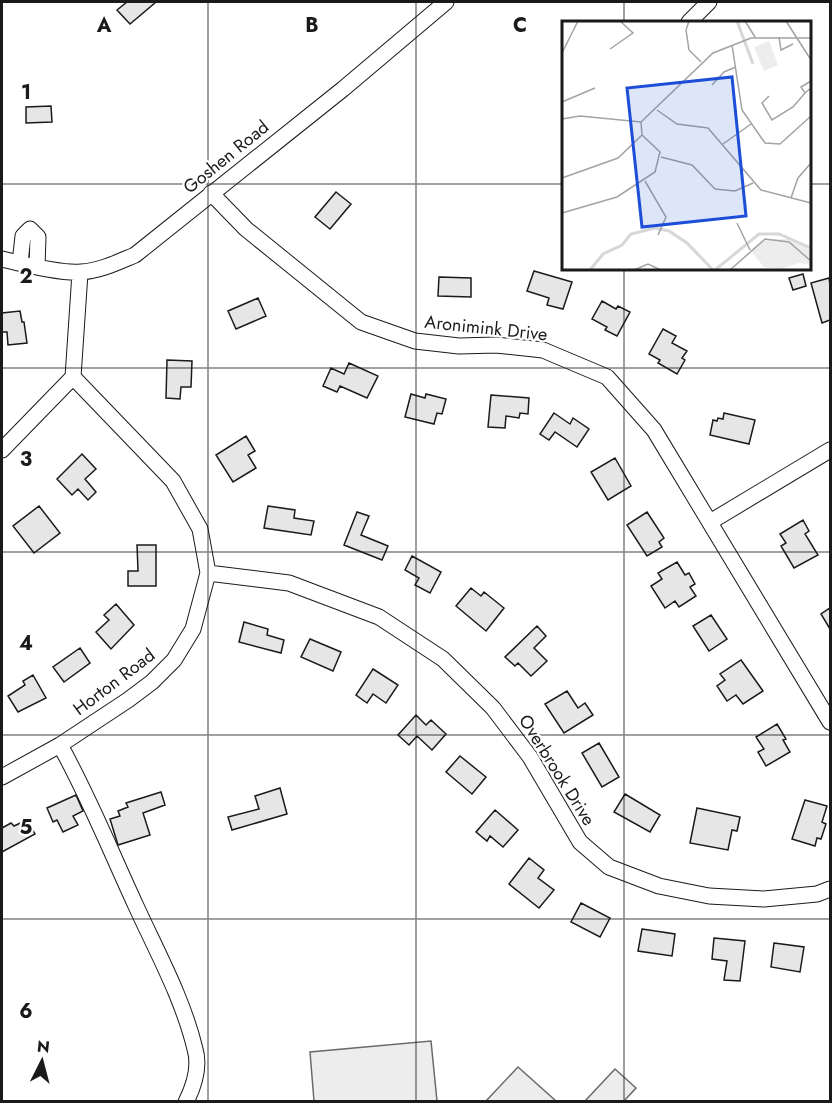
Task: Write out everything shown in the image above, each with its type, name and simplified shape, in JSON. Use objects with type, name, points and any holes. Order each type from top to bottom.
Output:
[{"type":"street","name":"Goshen Road","points":[[2,259],[80,273],[108,266],[135,255],[343,89],[446,2]]},
{"type":"street","points":[[691,21],[709,2]]},
{"type":"street","name":"Aronimink Drive","points":[[212,193],[246,229],[361,322],[415,341],[459,346],[496,345],[543,350],[607,377],[654,430],[831,722]]},
{"type":"street","points":[[20,263],[23,236],[30,229],[38,237],[38,267]]},
{"type":"street","points":[[2,450],[73,377],[80,273]]},
{"type":"street","name":"Horton Road","points":[[2,777],[60,745],[152,682],[174,660],[193,629],[208,573],[200,529],[173,481],[73,377]]},
{"type":"street","points":[[710,522],[831,450]]},
{"type":"street","name":"Overbrook Drive","points":[[208,573],[289,583],[379,617],[442,659],[493,708],[530,757],[580,842],[609,867],[659,886],[710,896],[764,899],[817,894],[831,889]]},
{"type":"street","points":[[60,745],[91,805],[175,991],[196,1050],[197,1066],[186,1101]]},
{"type":"shaded area","points":[[431,1041],[437,1101],[314,1101],[310,1052]]},
{"type":"shaded area","points":[[518,1067],[556,1101],[486,1101]]},
{"type":"shaded area","points":[[615,1069],[636,1088],[624,1101],[585,1101]]},
{"type":"building","points":[[127,2],[156,2],[130,24],[117,10]]},
{"type":"building","points":[[51,106],[52,122],[26,123],[26,107]]},
{"type":"building","points":[[336,192],[351,204],[330,229],[315,217]]},
{"type":"building","points":[[534,271],[572,282],[563,309],[547,305],[549,298],[527,291]]},
{"type":"building","points":[[803,274],[806,286],[793,290],[789,278]]},
{"type":"building","points":[[439,277],[471,278],[471,297],[438,296]]},
{"type":"building","points":[[829,278],[830,320],[822,323],[811,283]]},
{"type":"building","points":[[258,298],[266,316],[236,329],[228,311]]},
{"type":"building","points":[[602,301],[616,309],[618,306],[630,312],[617,336],[605,330],[607,327],[592,319]]},
{"type":"building","points":[[20,311],[27,343],[8,345],[7,332],[2,332],[2,313]]},
{"type":"building","points":[[663,329],[676,336],[672,343],[687,351],[677,374],[658,363],[660,360],[649,354]]},
{"type":"building","points":[[167,360],[192,361],[191,387],[181,387],[180,399],[166,398]]},
{"type":"building","points":[[349,363],[378,376],[367,398],[340,386],[337,392],[323,386],[331,368],[344,374]]},
{"type":"building","points":[[411,394],[425,398],[426,394],[446,399],[442,414],[437,413],[434,424],[405,417]]},
{"type":"building","points":[[491,395],[529,398],[528,414],[520,413],[519,418],[506,416],[505,428],[488,427]]},
{"type":"building","points":[[554,413],[570,424],[573,418],[589,429],[577,447],[555,432],[549,440],[540,434]]},
{"type":"building","points":[[724,413],[755,420],[749,444],[710,435],[713,420],[723,419]]},
{"type":"building","points":[[246,436],[255,451],[248,455],[256,468],[233,482],[216,455]]},
{"type":"building","points":[[82,454],[96,469],[85,479],[96,492],[88,500],[78,489],[72,495],[57,479]]},
{"type":"building","points":[[615,458],[631,486],[608,500],[591,472]]},
{"type":"building","points":[[39,506],[60,533],[34,553],[13,526]]},
{"type":"building","points":[[268,506],[295,510],[294,518],[314,521],[311,535],[264,528]]},
{"type":"building","points":[[357,512],[369,516],[361,535],[388,546],[382,560],[344,545]]},
{"type":"building","points":[[647,512],[664,538],[659,542],[662,547],[647,556],[627,525]]},
{"type":"building","points":[[803,520],[809,531],[805,534],[818,555],[794,568],[781,546],[786,543],[780,534]]},
{"type":"building","points":[[137,545],[156,545],[156,586],[128,586],[128,571],[138,571]]},
{"type":"building","points":[[412,556],[441,572],[430,593],[415,585],[419,578],[405,570]]},
{"type":"building","points":[[677,562],[685,575],[689,573],[695,584],[690,587],[696,596],[679,607],[675,601],[665,608],[651,586],[662,579],[658,573]]},
{"type":"building","points":[[471,588],[481,596],[484,592],[504,608],[486,631],[456,606]]},
{"type":"building","points":[[116,604],[134,625],[111,649],[96,632],[109,620],[104,615]]},
{"type":"building","points":[[830,608],[830,629],[821,614]]},
{"type":"building","points":[[711,615],[727,639],[709,651],[693,626]]},
{"type":"building","points":[[244,622],[268,629],[267,635],[284,640],[281,653],[239,642]]},
{"type":"building","points":[[537,626],[546,636],[534,648],[547,661],[531,676],[518,663],[515,666],[505,657]]},
{"type":"building","points":[[310,639],[341,652],[333,671],[301,657]]},
{"type":"building","points":[[80,648],[90,663],[64,682],[53,667]]},
{"type":"building","points":[[741,660],[763,691],[743,704],[736,695],[727,701],[717,686],[725,680],[720,674]]},
{"type":"building","points":[[373,669],[398,685],[386,703],[373,694],[367,703],[356,695]]},
{"type":"building","points":[[33,675],[46,698],[18,712],[8,696],[25,685],[23,681]]},
{"type":"building","points":[[567,691],[578,708],[585,703],[593,715],[564,733],[545,704]]},
{"type":"building","points":[[416,715],[426,725],[431,720],[446,734],[432,750],[417,736],[409,745],[398,735]]},
{"type":"building","points":[[777,724],[786,739],[783,740],[790,752],[766,766],[758,752],[764,749],[756,737]]},
{"type":"building","points":[[599,743],[619,777],[602,787],[582,753]]},
{"type":"building","points":[[460,756],[486,777],[472,794],[446,772]]},
{"type":"building","points":[[280,788],[287,814],[232,830],[228,817],[259,809],[255,796]]},
{"type":"building","points":[[161,792],[165,805],[143,813],[150,835],[118,845],[110,819],[120,816],[118,811],[128,807],[126,803]]},
{"type":"building","points":[[625,794],[660,815],[650,832],[614,812]]},
{"type":"building","points":[[76,795],[83,811],[73,816],[78,825],[63,832],[57,820],[53,822],[47,808]]},
{"type":"building","points":[[805,800],[827,806],[822,822],[826,824],[821,839],[817,838],[815,846],[792,839]]},
{"type":"building","points":[[697,808],[740,817],[737,831],[732,830],[728,850],[690,843]]},
{"type":"building","points":[[495,810],[518,830],[503,847],[490,836],[487,841],[476,832]]},
{"type":"building","points":[[27,820],[35,834],[2,852],[2,828],[11,823],[14,826]]},
{"type":"building","points":[[529,858],[544,870],[538,878],[554,890],[539,908],[509,884]]},
{"type":"building","points":[[581,903],[610,918],[600,937],[571,922]]},
{"type":"building","points":[[642,929],[675,934],[672,956],[638,951]]},
{"type":"building","points":[[714,938],[745,941],[740,981],[724,980],[727,961],[712,959]]},
{"type":"building","points":[[774,943],[804,947],[800,972],[771,967]]}]
